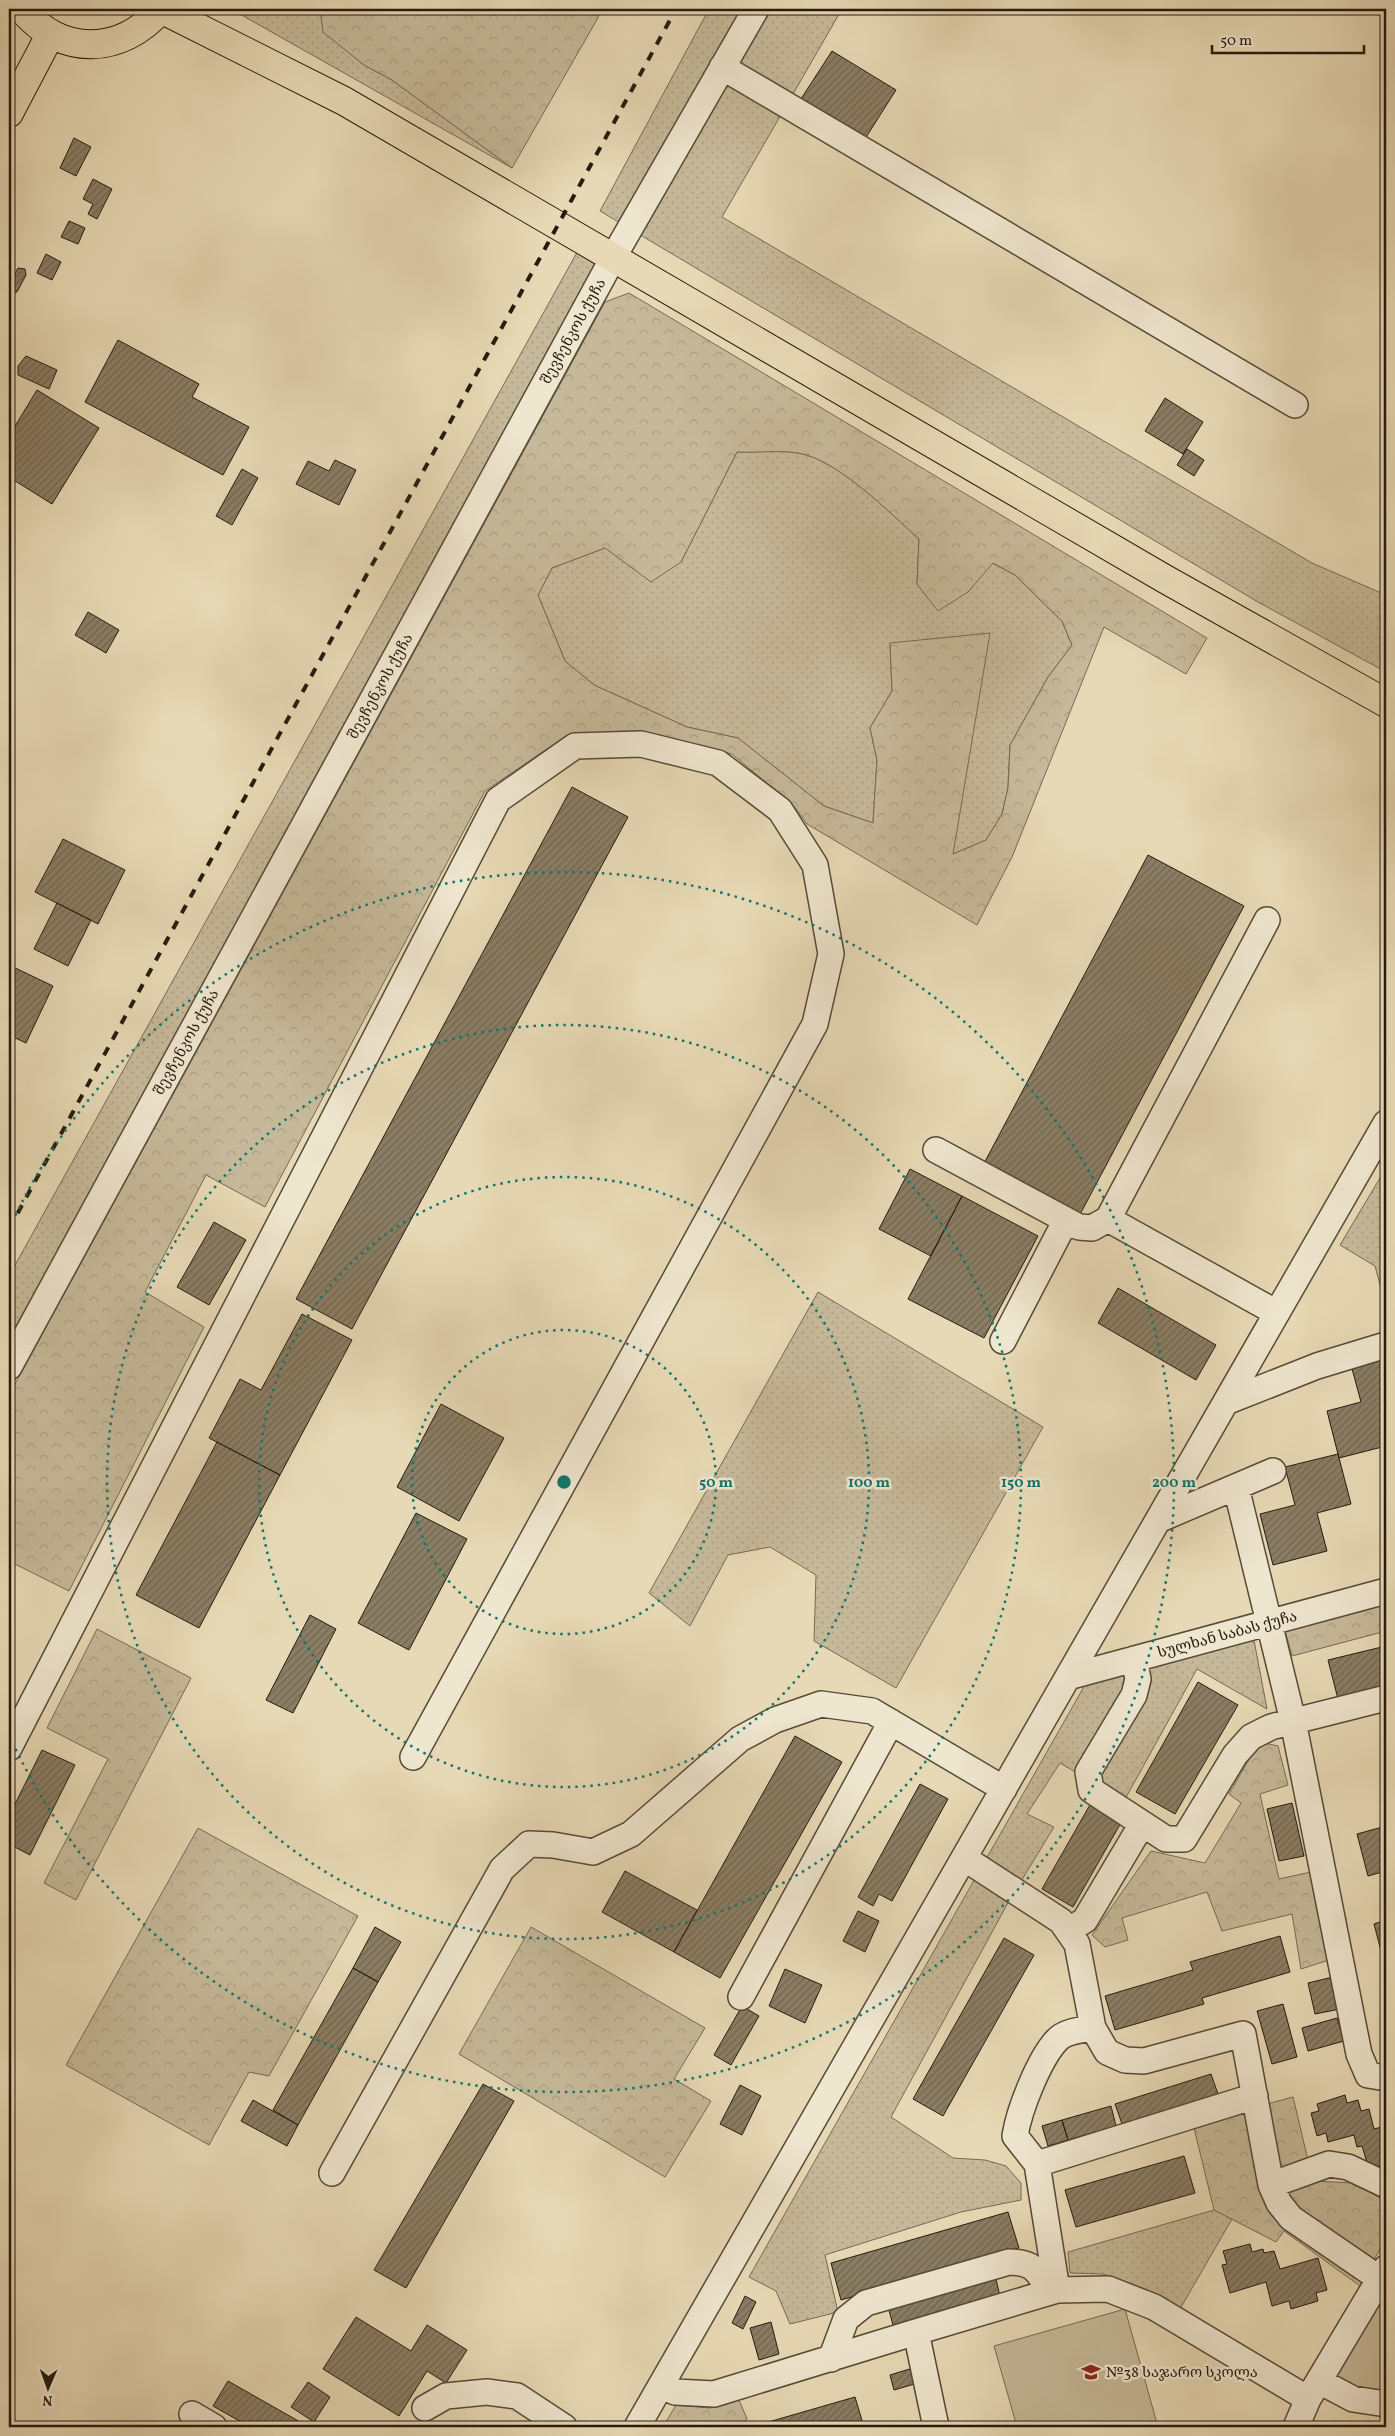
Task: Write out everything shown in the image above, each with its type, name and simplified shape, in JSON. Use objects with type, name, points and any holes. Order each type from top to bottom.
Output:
[{"type":"main road","points":[[22,9],[33,22],[50,35],[75,43],[99,45],[123,39],[144,27],[161,9],[344,101],[557,226],[614,256],[1165,579],[1386,703]]},
{"type":"main road","points":[[9,112],[50,35]]},
{"type":"street","name":"შევჩენკოს ქუჩა","points":[[9,1367],[614,256],[756,9]]},
{"type":"street","points":[[722,67],[1295,405]]},
{"type":"street","points":[[9,1748],[498,800],[575,746],[641,744],[718,763],[780,810],[815,865],[831,954],[815,1024],[413,1758]]},
{"type":"street","points":[[936,1150],[1079,1227],[1092,1228],[1108,1219],[1267,920]]},
{"type":"street","points":[[637,2427],[1386,1123]]},
{"type":"street","points":[[1108,1219],[1277,1313]]},
{"type":"street","points":[[1003,1341],[1066,1220]]},
{"type":"street","points":[[1226,1402],[1318,1366],[1386,1346]]},
{"type":"street","points":[[1158,1520],[1272,1471]]},
{"type":"street","points":[[1236,1487],[1293,1722],[1359,2054],[1368,2074],[1386,2078]]},
{"type":"street","name":"სულხან საბას ქუჩა","points":[[1068,1677],[1386,1591]]},
{"type":"street","points":[[1134,1659],[1138,1679],[1134,1695],[1088,1772],[1091,1790],[1166,1839],[1184,1839],[1235,1755],[1251,1737],[1271,1727],[1386,1698]]},
{"type":"street","points":[[332,2172],[502,1869],[529,1844],[553,1845],[593,1852],[632,1834],[740,1739],[775,1720],[821,1704],[872,1711],[1004,1789]]},
{"type":"street","points":[[741,1997],[892,1722]]},
{"type":"street","points":[[1068,1931],[1085,1920],[1142,1824]]},
{"type":"street","points":[[964,1858],[1061,1921],[1077,1944],[1093,2028],[1107,2052],[1125,2060],[1144,2061],[1242,2034],[1271,2185],[1279,2203],[1291,2218],[1383,2274],[1314,2390],[1296,2427]]},
{"type":"street","points":[[1054,2291],[1037,2164],[1015,2136],[1018,2121],[1038,2070],[1057,2039],[1076,2030],[1093,2028]]},
{"type":"street","points":[[1037,2164],[1255,2096]]},
{"type":"street","points":[[1271,2185],[1329,2164],[1348,2167],[1386,2185]]},
{"type":"street","points":[[832,2359],[846,2319],[866,2303],[1009,2262],[1021,2262],[1035,2268],[1054,2291]]},
{"type":"street","points":[[661,2386],[675,2392],[714,2394],[1054,2291],[1108,2290],[1154,2307],[1314,2390],[1386,2404]]},
{"type":"street","points":[[916,2332],[936,2427]]},
{"type":"street","points":[[425,2408],[446,2396],[487,2392],[517,2396],[564,2427]]},
{"type":"street","points":[[192,2414],[214,2427]]},
{"type":"green space","points":[[69,9],[116,9],[92,13]]},
{"type":"green space","points":[[231,9],[320,9],[324,32],[364,65],[392,80],[512,168]]},
{"type":"green space","points":[[320,9],[369,9],[373,12],[392,13],[395,9],[603,9],[512,168],[392,80],[364,65],[323,32]]},
{"type":"green space","points":[[709,9],[842,9],[722,217],[1312,563],[1386,595],[1386,672],[1258,602],[600,211]]},
{"type":"green space","points":[[585,238],[614,256],[9,1367],[9,1276]]},
{"type":"green space","points":[[629,293],[1207,638],[1186,674],[1104,627],[1012,857],[977,925],[807,824],[794,806],[732,754],[641,731],[566,736],[485,791],[265,1207],[206,1175],[145,1292],[204,1327],[69,1591],[9,1561],[9,1395],[605,302]],"holes":[[[737,452],[791,452],[813,457],[829,465],[862,488],[919,539],[917,584],[938,611],[968,592],[993,563],[1015,575],[1062,621],[1072,645],[1048,677],[1010,745],[1008,788],[1002,814],[986,840],[953,854],[990,633],[890,643],[892,691],[870,728],[877,760],[873,823],[824,806],[738,738],[687,727],[594,685],[565,661],[538,595],[552,568],[605,548],[651,582],[681,562]]]},
{"type":"green space","points":[[776,451],[798,453],[813,457],[846,476],[919,539],[917,584],[968,592],[992,563],[1015,575],[1062,621],[1072,645],[1048,677],[1010,745],[1008,788],[1002,814],[986,840],[953,854],[890,643],[892,691],[870,728],[877,760],[873,823],[824,806],[738,738],[687,727],[594,685],[565,661],[538,595],[552,568],[605,548],[681,562],[737,452]]},
{"type":"green space","points":[[1386,1168],[1386,1307],[1375,1266],[1340,1245]]},
{"type":"green space","points":[[818,1292],[1043,1427],[896,1688],[814,1641],[816,1575],[770,1547],[728,1555],[690,1626],[649,1593]]},
{"type":"green space","points":[[1386,1600],[1386,1631],[1292,1656],[1284,1627]]},
{"type":"green space","points":[[97,1629],[191,1678],[76,1900],[44,1883],[108,1759],[47,1728]]},
{"type":"green space","points":[[1253,1635],[1267,1709],[1197,1669],[1124,1801],[1060,1763],[1027,1814],[1054,1827],[1009,1901],[891,2117],[953,2158],[985,2160],[1006,2166],[1021,2183],[1021,2200],[961,2212],[825,2255],[838,2312],[790,2324],[776,2291],[749,2277],[1086,1683]]},
{"type":"green space","points":[[1259,1742],[1278,1746],[1288,1785],[1260,1794],[1279,1879],[1311,1872],[1329,1960],[1301,1969],[1292,1914],[1222,1931],[1207,1892],[1122,1918],[1128,1940],[1105,1947],[1092,1935],[1151,1851],[1205,1863],[1241,1803],[1229,1794]]},
{"type":"green space","points":[[198,1828],[358,1916],[269,2076],[249,2072],[209,2145],[66,2065]]},
{"type":"green space","points":[[531,1927],[705,2028],[674,2079],[711,2101],[665,2177],[459,2054]]},
{"type":"green space","points":[[1293,2097],[1313,2181],[1353,2183],[1386,2201],[1386,2238],[1360,2286],[1284,2231],[1276,2242],[1214,2210],[1193,2124]]},
{"type":"green space","points":[[1214,2210],[1232,2219],[1180,2309],[1165,2298],[1103,2274],[1070,2273],[1068,2252]]},
{"type":"green space","points":[[1386,2276],[1386,2391],[1360,2392],[1328,2374]]},
{"type":"green space","points":[[1125,2309],[1158,2427],[1017,2427],[994,2346]]},
{"type":"green space","points":[[739,2400],[747,2419],[739,2427],[663,2427],[676,2405],[710,2408]]},
{"type":"building","points":[[832,51],[896,90],[863,142],[799,102]]},
{"type":"building","points":[[74,138],[91,147],[76,176],[60,168]]},
{"type":"building","points":[[93,179],[112,189],[97,219],[88,214],[93,204],[83,199]]},
{"type":"building","points":[[69,221],[85,228],[78,244],[61,237]]},
{"type":"building","points":[[46,254],[61,262],[52,280],[37,273]]},
{"type":"building","points":[[18,268],[25,269],[26,275],[17,292],[14,292],[9,290],[9,284]]},
{"type":"building","points":[[118,340],[199,384],[192,397],[249,427],[223,475],[85,402]]},
{"type":"building","points":[[26,356],[57,370],[49,389],[18,375],[18,366]]},
{"type":"building","points":[[37,390],[99,428],[52,504],[9,477],[9,436]]},
{"type":"building","points":[[1165,398],[1203,422],[1183,454],[1145,431]]},
{"type":"building","points":[[1187,449],[1204,460],[1194,476],[1177,465]]},
{"type":"building","points":[[335,460],[356,470],[339,505],[296,484],[308,461],[329,471]]},
{"type":"building","points":[[242,469],[258,478],[232,525],[216,516]]},
{"type":"building","points":[[88,612],[119,630],[106,653],[75,635]]},
{"type":"building","points":[[572,787],[628,817],[352,1329],[296,1299]]},
{"type":"building","points":[[63,839],[125,870],[98,924],[35,892]]},
{"type":"building","points":[[1148,855],[1244,906],[1077,1220],[981,1169]]},
{"type":"building","points":[[57,903],[91,920],[68,966],[34,949]]},
{"type":"building","points":[[9,965],[53,986],[26,1043],[9,1035]]},
{"type":"building","points":[[910,1169],[962,1196],[931,1256],[879,1229]]},
{"type":"building","points":[[962,1196],[1038,1236],[984,1338],[908,1299]]},
{"type":"building","points":[[214,1222],[246,1240],[209,1305],[177,1287]]},
{"type":"building","points":[[1118,1288],[1216,1345],[1196,1380],[1098,1323]]},
{"type":"building","points":[[302,1314],[352,1340],[280,1475],[209,1438],[240,1379],[261,1390]]},
{"type":"building","points":[[1386,1356],[1386,1408],[1383,1409],[1386,1422],[1386,1446],[1339,1458],[1327,1411],[1361,1402],[1351,1365]]},
{"type":"building","points":[[441,1404],[504,1438],[459,1521],[397,1487]]},
{"type":"building","points":[[217,1442],[280,1475],[199,1628],[136,1595]]},
{"type":"building","points":[[1338,1454],[1351,1504],[1317,1513],[1327,1551],[1273,1565],[1260,1514],[1295,1505],[1285,1467]]},
{"type":"building","points":[[416,1513],[467,1539],[409,1650],[358,1623]]},
{"type":"building","points":[[310,1615],[336,1629],[293,1713],[266,1700]]},
{"type":"building","points":[[1386,1646],[1386,1687],[1338,1699],[1328,1660]]},
{"type":"building","points":[[1198,1682],[1238,1705],[1175,1814],[1136,1792]]},
{"type":"building","points":[[795,1736],[842,1762],[720,1978],[674,1952]]},
{"type":"building","points":[[42,1750],[75,1765],[30,1855],[9,1844],[9,1816]]},
{"type":"building","points":[[920,1784],[948,1799],[892,1901],[879,1894],[873,1906],[858,1897]]},
{"type":"building","points":[[1091,1803],[1122,1821],[1073,1907],[1042,1889]]},
{"type":"building","points":[[1292,1803],[1304,1856],[1279,1861],[1267,1809]]},
{"type":"building","points":[[1386,1826],[1386,1871],[1368,1876],[1357,1834]]},
{"type":"building","points":[[625,1871],[697,1910],[674,1952],[602,1912]]},
{"type":"building","points":[[858,1911],[879,1921],[865,1952],[843,1941]]},
{"type":"building","points":[[1386,1920],[1386,1970],[1374,1924]]},
{"type":"building","points":[[375,1927],[401,1942],[378,1982],[353,1968]]},
{"type":"building","points":[[1280,1936],[1290,1972],[1202,1998],[1204,2004],[1115,2030],[1105,1996],[1193,1970],[1190,1962]]},
{"type":"building","points":[[1004,1938],[1034,1955],[943,2116],[913,2099]]},
{"type":"building","points":[[353,1968],[378,1982],[298,2125],[273,2110]]},
{"type":"building","points":[[785,1969],[822,1985],[805,2023],[769,2006]]},
{"type":"building","points":[[1333,1977],[1340,2009],[1315,2014],[1308,1983]]},
{"type":"building","points":[[1283,2004],[1297,2057],[1272,2064],[1257,2011]]},
{"type":"building","points":[[742,2006],[759,2016],[731,2065],[714,2055]]},
{"type":"building","points":[[1337,2018],[1344,2041],[1308,2051],[1302,2028]]},
{"type":"building","points":[[1211,2074],[1218,2094],[1122,2124],[1115,2104]]},
{"type":"building","points":[[483,2084],[514,2101],[406,2288],[374,2270]]},
{"type":"building","points":[[740,2085],[761,2096],[742,2135],[720,2124]]},
{"type":"building","points":[[1345,2095],[1347,2103],[1358,2100],[1361,2111],[1369,2109],[1374,2129],[1386,2126],[1386,2164],[1369,2169],[1362,2146],[1357,2147],[1354,2135],[1328,2142],[1326,2133],[1317,2136],[1311,2113],[1319,2111],[1317,2104]]},
{"type":"building","points":[[253,2100],[298,2125],[287,2146],[241,2121]]},
{"type":"building","points":[[1111,2106],[1116,2126],[1068,2140],[1062,2120]]},
{"type":"building","points":[[1062,2120],[1068,2140],[1048,2146],[1042,2126]]},
{"type":"building","points":[[1184,2156],[1195,2193],[1076,2227],[1065,2190]]},
{"type":"building","points":[[1008,2212],[1019,2248],[841,2300],[831,2263]]},
{"type":"building","points":[[1250,2244],[1252,2252],[1263,2249],[1264,2253],[1274,2251],[1280,2269],[1318,2258],[1327,2290],[1316,2293],[1318,2301],[1291,2309],[1289,2301],[1272,2306],[1266,2282],[1230,2293],[1222,2265],[1227,2264],[1223,2251]]},
{"type":"building","points":[[995,2275],[1000,2296],[893,2325],[887,2303]]},
{"type":"building","points":[[745,2296],[756,2302],[743,2329],[732,2323]]},
{"type":"building","points":[[356,2317],[411,2351],[427,2325],[467,2350],[446,2383],[427,2371],[399,2416],[323,2369]]},
{"type":"building","points":[[771,2322],[779,2354],[759,2360],[750,2328]]},
{"type":"building","points":[[913,2368],[918,2383],[894,2390],[890,2375]]},
{"type":"building","points":[[228,2381],[309,2427],[250,2427],[213,2406]]},
{"type":"building","points":[[308,2382],[330,2397],[314,2422],[291,2407]]},
{"type":"building","points":[[855,2397],[864,2427],[766,2427],[765,2423]]},
{"type":"railway","points":[[9,1229],[676,9]]},
{"type":"place","name":"№38 საჯარო სკოლა","points":[[1091,2372]]}]
